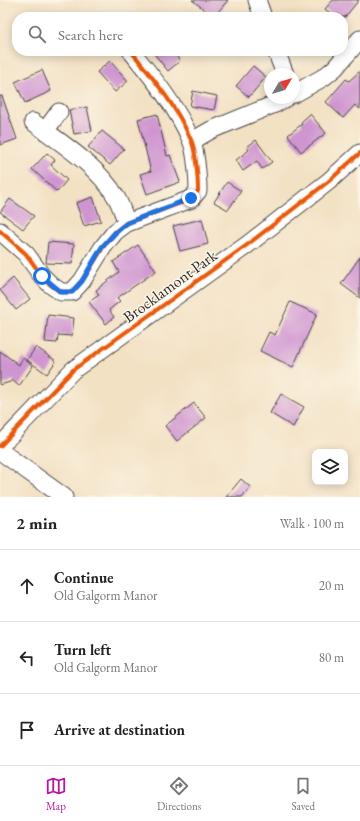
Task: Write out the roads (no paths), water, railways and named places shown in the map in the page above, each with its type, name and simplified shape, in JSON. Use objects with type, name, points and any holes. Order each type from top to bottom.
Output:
[{"type":"street","points":[[257,0],[261,12]]},
{"type":"street","points":[[348,54],[360,39]]},
{"type":"street","points":[[0,231],[26,254],[51,285],[61,292],[72,292],[82,281],[102,247],[127,223],[183,202],[191,198],[198,191],[198,180],[192,141],[155,80],[135,56]]},
{"type":"street","points":[[278,56],[283,68]]},
{"type":"street","points":[[300,91],[324,77],[336,68],[346,56]]},
{"type":"street","points":[[192,141],[210,130],[275,104]]},
{"type":"street","points":[[59,112],[39,126],[88,165],[104,180],[116,197],[127,223]]},
{"type":"street","name":"Brocklamont Park","points":[[0,446],[73,370],[247,246],[329,181],[360,153]]},
{"type":"street","points":[[0,451],[64,497]]}]
